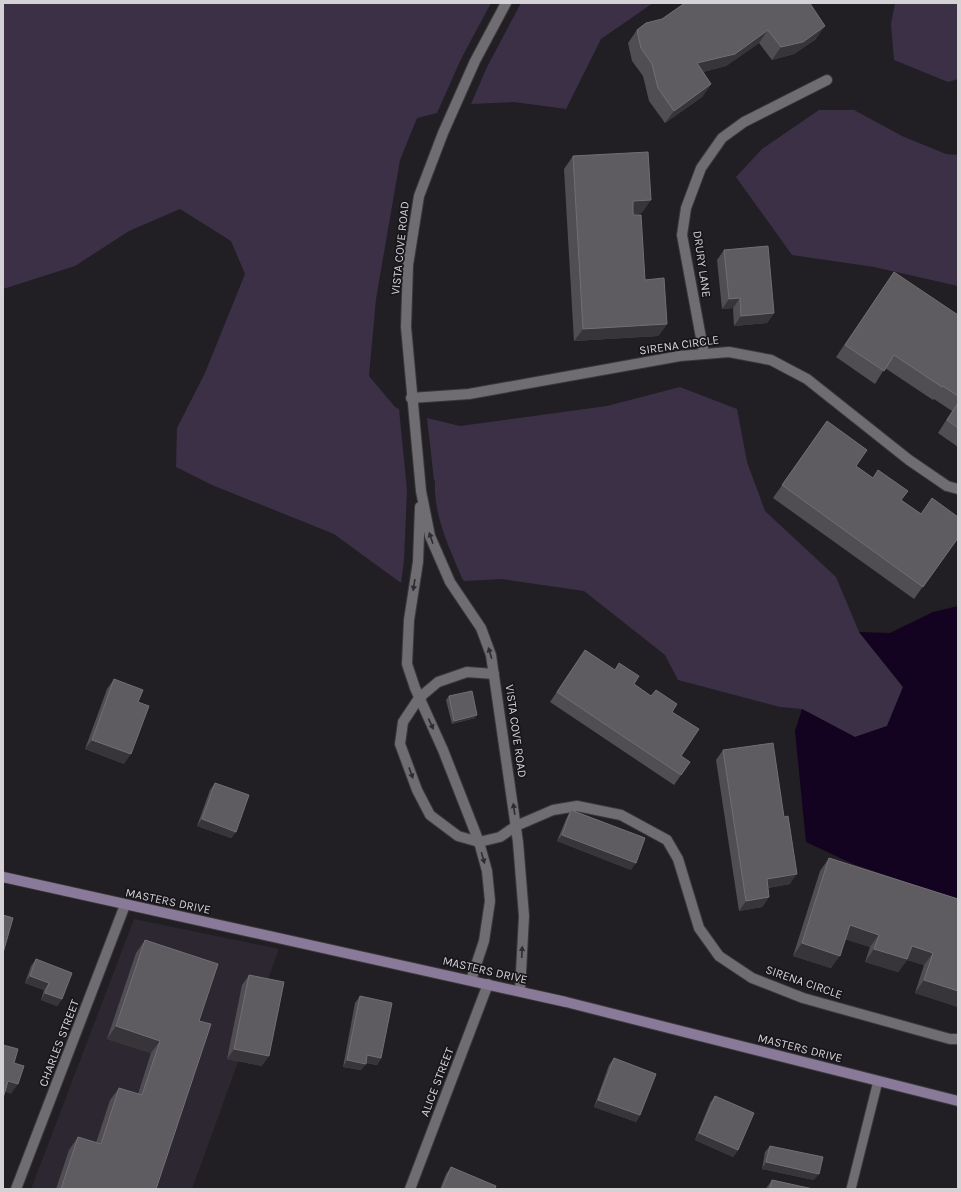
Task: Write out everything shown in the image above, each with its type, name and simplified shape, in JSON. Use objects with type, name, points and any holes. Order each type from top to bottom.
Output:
[{"type":"street","name":"VISTA COVE ROAD","points":[[506,3],[472,69],[443,133],[419,196],[408,265],[406,327],[411,398],[421,491],[430,536],[450,582],[481,628],[491,655],[516,826],[524,916],[520,991]]},
{"type":"street","name":"DRURY LANE","points":[[704,354],[682,235],[686,208],[701,168],[722,138],[744,122],[827,80]]},
{"type":"street","name":"SIRENA CIRCLE","points":[[411,398],[469,394],[680,356],[729,352],[771,360],[806,379],[909,460],[947,486],[958,489]]},
{"type":"street","name":"VISTA COVE ROAD","points":[[421,491],[418,562],[409,620],[407,664],[419,698],[443,750],[479,842],[487,871],[490,901],[484,941],[471,980]]},
{"type":"street","points":[[479,842],[458,836],[430,815],[417,790],[400,744],[403,722],[419,698],[438,682],[467,672],[494,674]]},
{"type":"street","name":"SIRENA CIRCLE","points":[[479,842],[500,837],[516,826],[553,810],[578,806],[621,815],[667,840],[678,859],[699,928],[719,956],[752,978],[803,998],[950,1039],[958,1039]]},
{"type":"street","name":"MASTERS DRIVE","points":[[3,877],[125,905],[263,933],[520,991],[958,1101]]},
{"type":"street","name":"CHARLES STREET","points":[[16,1189],[125,905]]},
{"type":"street","name":"ALICE STREET","points":[[410,1189],[488,984]]},
{"type":"lane","points":[[851,1189],[878,1081]]},
{"type":"shaded area","points":[[3,3],[491,3],[461,59],[437,113],[417,118],[400,160],[376,299],[369,376],[395,407],[399,409],[407,490],[404,560],[401,583],[334,534],[212,485],[176,467],[177,428],[205,373],[245,274],[231,241],[180,209],[129,231],[75,266],[3,289]]},
{"type":"shaded area","points":[[521,3],[653,3],[601,39],[566,109],[514,102],[471,104],[487,67]]},
{"type":"shaded area","points":[[895,3],[958,3],[958,79],[948,82],[894,60],[891,24]]},
{"type":"shaded area","points":[[819,110],[854,110],[902,136],[946,154],[958,155],[958,286],[874,267],[792,255],[736,177],[762,149]]},
{"type":"shaded area","points":[[680,387],[737,409],[747,462],[765,511],[836,577],[859,632],[903,687],[887,726],[855,737],[802,709],[780,707],[678,680],[665,655],[584,591],[502,579],[464,581],[462,578],[447,543],[439,518],[427,418],[460,426],[607,406]]},
{"type":"shaded area","points":[[958,606],[958,900],[853,864],[806,842],[795,731],[802,709],[855,737],[887,726],[903,687],[859,632],[890,633],[933,612]]},
{"type":"shaded area","points":[[134,919],[279,949],[192,1189],[31,1189]]},
{"type":"building","points":[[685,3],[810,3],[825,26],[803,42],[781,47],[768,30],[735,54],[697,63],[711,84],[674,111],[658,88],[652,64],[641,48],[637,30],[646,23],[662,19]]},
{"type":"building","points":[[648,152],[651,200],[633,201],[633,215],[641,215],[645,280],[664,278],[667,324],[583,329],[573,156]]},
{"type":"building","points":[[768,246],[774,313],[741,316],[740,298],[729,299],[724,250]]},
{"type":"building","points":[[894,272],[958,315],[958,396],[894,355],[884,371],[845,345]]},
{"type":"building","points":[[958,403],[958,428],[947,420]]},
{"type":"building","points":[[827,421],[867,450],[856,466],[873,478],[878,470],[908,491],[901,500],[921,514],[932,498],[958,517],[958,538],[923,587],[782,485]]},
{"type":"building","points":[[585,650],[615,670],[619,663],[639,676],[634,684],[651,696],[656,690],[677,704],[672,712],[699,729],[681,756],[690,762],[681,775],[557,692]]},
{"type":"building","points":[[114,679],[143,690],[138,702],[149,706],[131,754],[92,740]]},
{"type":"building","points":[[472,691],[477,715],[454,721],[449,696]]},
{"type":"building","points":[[773,743],[784,817],[788,816],[797,874],[767,879],[769,897],[746,901],[723,750]]},
{"type":"building","points":[[215,783],[249,795],[236,832],[202,819]]},
{"type":"building","points":[[571,810],[645,838],[636,863],[562,835]]},
{"type":"building","points":[[829,858],[958,899],[958,991],[924,980],[933,953],[912,946],[907,959],[874,949],[879,935],[850,925],[840,956],[802,943]]},
{"type":"building","points":[[3,915],[13,918],[3,953]]},
{"type":"building","points":[[145,940],[218,964],[199,1021],[211,1024],[156,1189],[61,1189],[78,1137],[101,1144],[119,1088],[142,1095],[160,1041],[116,1026]]},
{"type":"building","points":[[36,959],[72,973],[62,999],[45,993],[49,983],[30,976]]},
{"type":"building","points":[[249,975],[284,982],[269,1056],[234,1049]]},
{"type":"building","points":[[360,996],[392,1003],[381,1058],[367,1055],[366,1064],[347,1060]]},
{"type":"building","points":[[3,1045],[18,1049],[14,1063],[24,1066],[18,1084],[8,1081],[3,1098]]},
{"type":"building","points":[[614,1058],[656,1074],[640,1115],[598,1100]]},
{"type":"building","points":[[715,1096],[754,1113],[738,1150],[699,1133]]},
{"type":"building","points":[[770,1146],[823,1157],[819,1174],[766,1162]]},
{"type":"building","points":[[451,1167],[496,1186],[495,1189],[442,1189]]},
{"type":"building","points":[[772,1180],[813,1189],[770,1189]]}]
